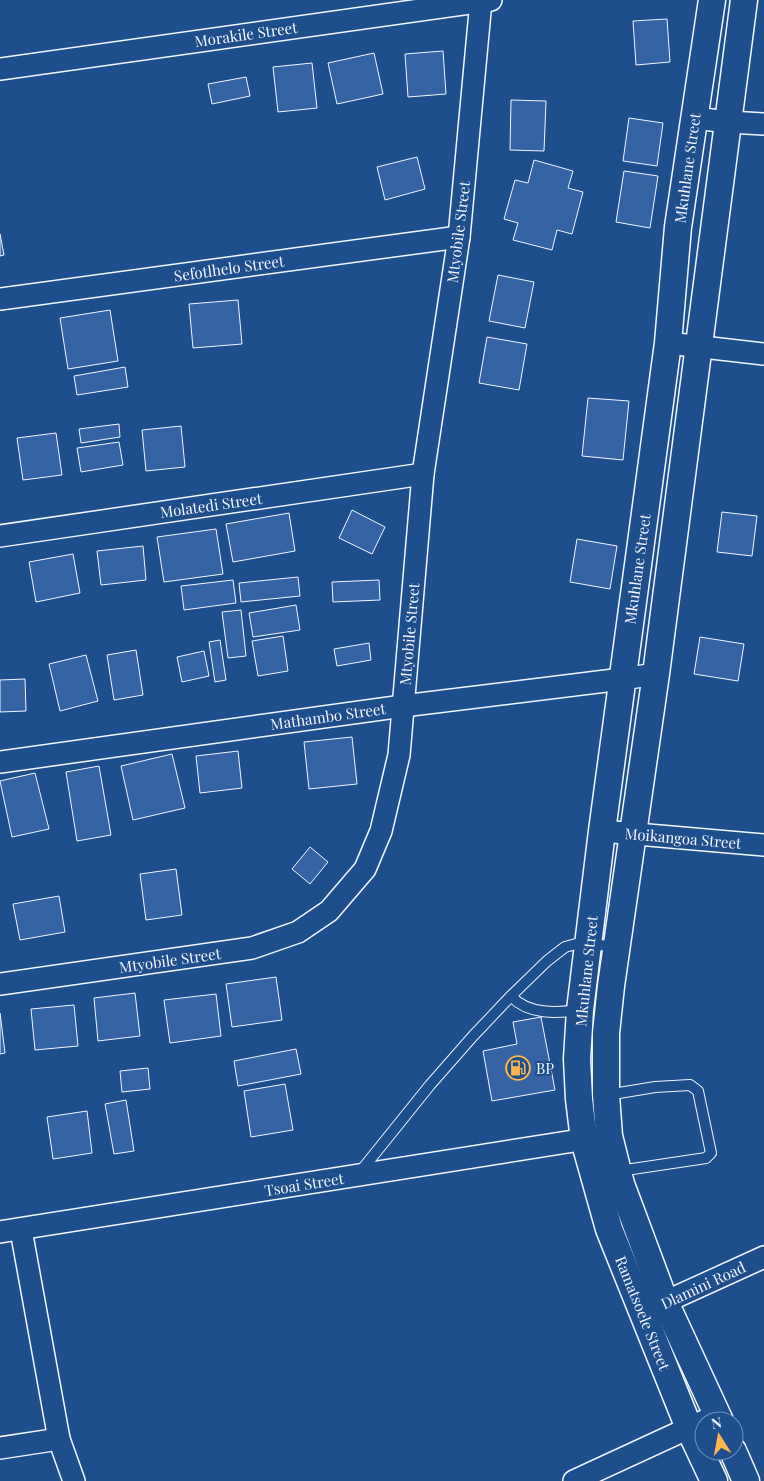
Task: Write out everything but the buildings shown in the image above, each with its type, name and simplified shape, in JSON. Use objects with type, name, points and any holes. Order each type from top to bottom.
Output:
[{"type":"street","name":"Mkuhlane Street","points":[[596,1138],[579,1099],[580,1010],[622,679],[668,344],[678,227],[712,0]]},
{"type":"street","name":"Mkuhlane Street","points":[[596,1138],[606,1095],[606,1032],[656,674],[744,0]]},
{"type":"street","name":"Morakile Street","points":[[0,68],[486,1]]},
{"type":"street","name":"Mtyobile Street","points":[[0,984],[252,948],[298,932],[329,911],[365,869],[381,831],[399,755],[423,474],[459,237],[486,1]]},
{"type":"street","points":[[694,118],[764,124]]},
{"type":"street","name":"Sefotlhelo Street","points":[[0,299],[459,237]]},
{"type":"street","points":[[668,344],[764,354]]},
{"type":"street","name":"Molatedi Street","points":[[0,536],[423,474]]},
{"type":"street","name":"Mathambo Street","points":[[0,762],[403,706],[656,674]]},
{"type":"street","name":"Moikangoa Street","points":[[602,831],[764,845]]},
{"type":"street","name":"Tsoai Street","points":[[10,1231],[596,1138]]},
{"type":"street","name":"Ramatsoele Street","points":[[596,1138],[618,1172],[637,1230],[654,1307],[689,1428],[714,1481]]},
{"type":"street","name":"Ramatsoele Street","points":[[596,1138],[609,1229],[714,1411]]},
{"type":"street","points":[[10,1231],[59,1440],[74,1481]]},
{"type":"street","name":"Dlamini Road","points":[[654,1307],[764,1257]]},
{"type":"street","points":[[574,1481],[694,1426]]},
{"type":"street","points":[[0,1448],[59,1440]]},
{"type":"street","points":[[737,1461],[746,1481]]},
{"type":"lane","points":[[358,1175],[430,1085],[473,1036],[547,961],[565,947],[576,944],[617,946]]},
{"type":"lane","points":[[511,996],[520,1004],[536,1011],[566,1012],[580,1010]]},
{"type":"lane","points":[[606,1095],[655,1087],[690,1085],[698,1091],[711,1153],[706,1158],[618,1172]]},
{"type":"place","name":"BP","points":[[518,1068]]}]
